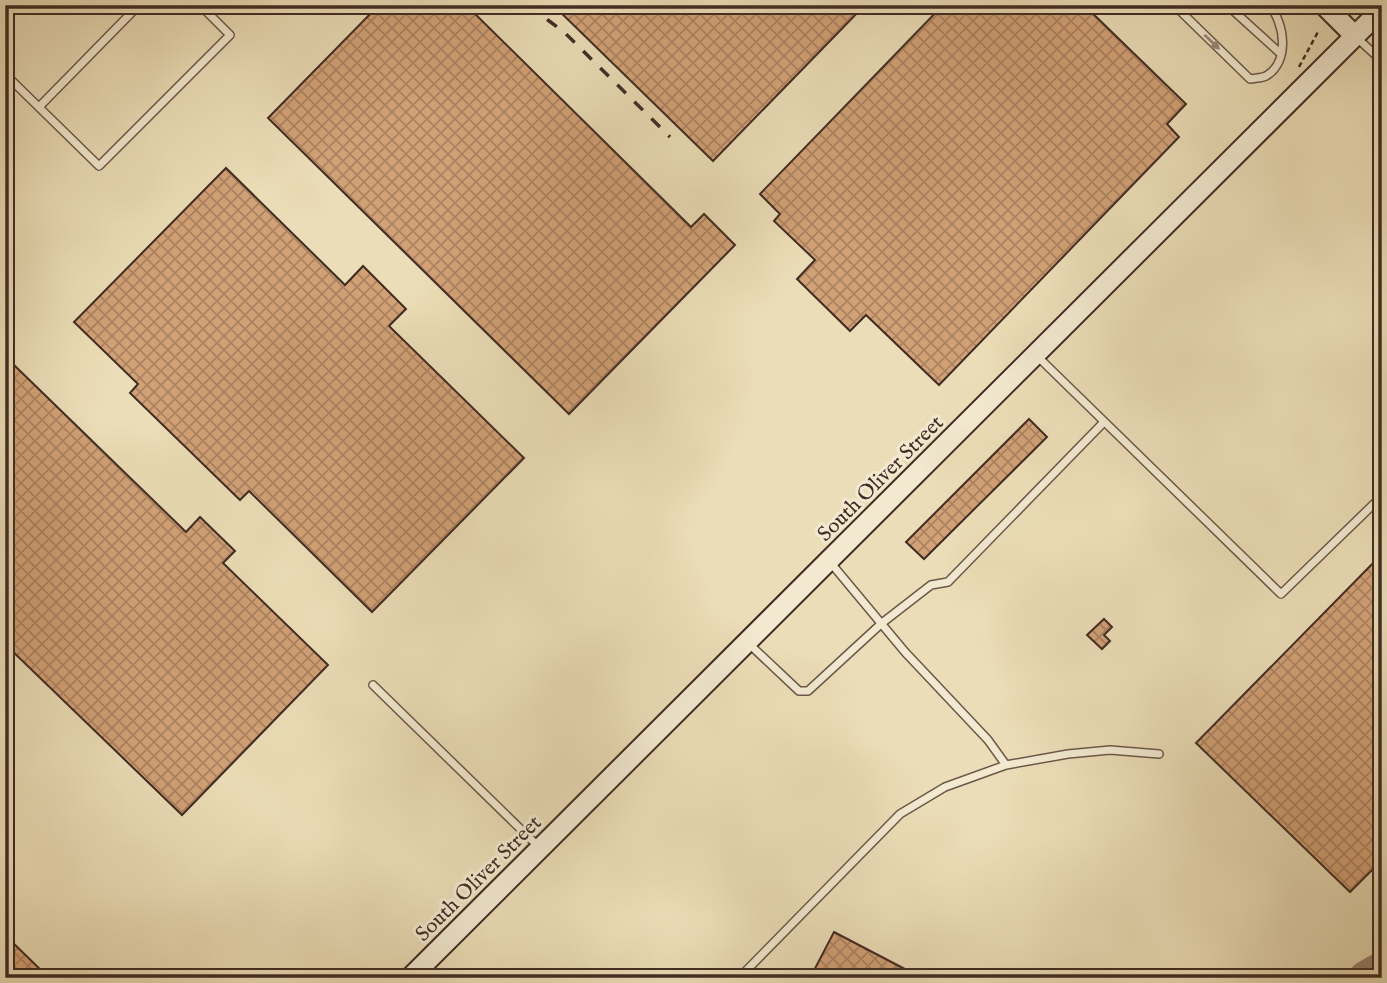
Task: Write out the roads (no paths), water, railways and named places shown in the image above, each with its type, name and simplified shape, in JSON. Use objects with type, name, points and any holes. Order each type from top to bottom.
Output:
[{"type":"main road","points":[[1324,5],[1355,36]]},
{"type":"main road","name":"South Oliver Street","points":[[410,978],[1382,9]]},
{"type":"lane","points":[[39,107],[139,5]]},
{"type":"lane","points":[[5,74],[99,166],[230,35],[200,5]]},
{"type":"lane","points":[[1174,5],[1250,79],[1265,77],[1279,64],[1283,44],[1272,8]]},
{"type":"lane","points":[[1227,5],[1281,54]]},
{"type":"lane","points":[[1355,36],[1382,61]]},
{"type":"lane","points":[[1035,355],[1282,594],[1382,496]]},
{"type":"lane","points":[[747,642],[799,691],[808,691],[882,623],[931,585],[948,582],[1103,423]]},
{"type":"lane","points":[[829,561],[905,652],[988,740],[1006,765]]},
{"type":"lane","points":[[373,685],[540,848]]},
{"type":"lane","points":[[739,978],[900,814],[945,787],[1006,765],[1068,754],[1110,750],[1159,754]]},
{"type":"railway","points":[[528,5],[565,33],[670,137]]}]
